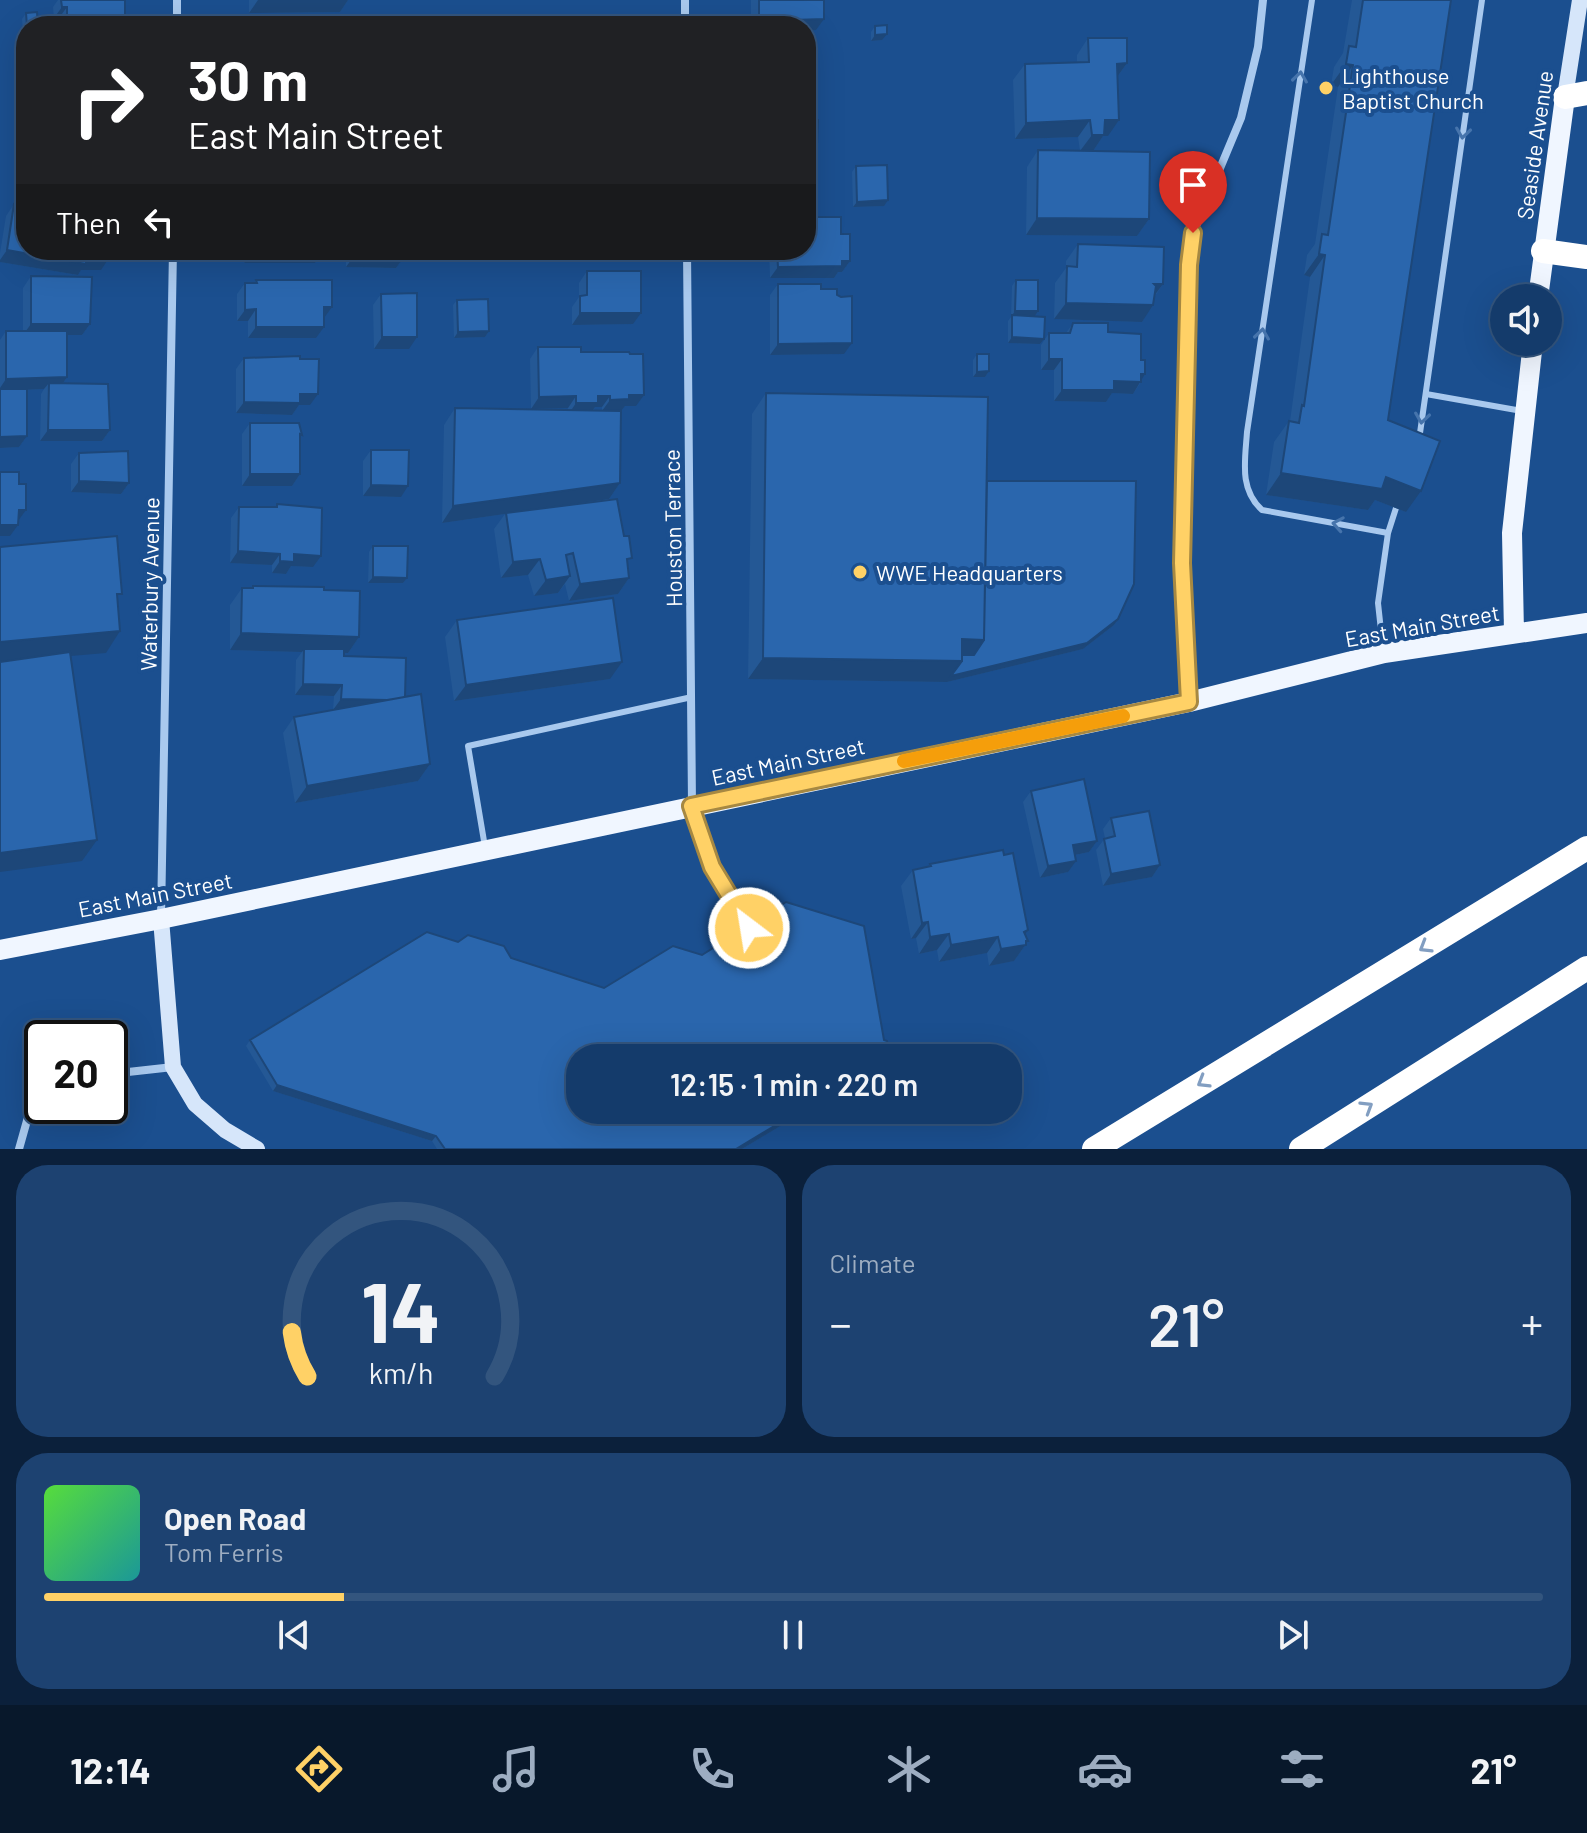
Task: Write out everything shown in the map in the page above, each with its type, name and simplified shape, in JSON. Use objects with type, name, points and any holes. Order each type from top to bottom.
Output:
[{"type":"highway","points":[[1543,251],[1587,257]]},
{"type":"highway","points":[[1459,926],[1587,840]]},
{"type":"highway","points":[[1094,1149],[1587,848]]},
{"type":"highway","points":[[1301,1149],[1587,968]]},
{"type":"main road","name":"Seaside Avenue","points":[[1539,284],[1543,251],[1576,95]]},
{"type":"main road","points":[[1514,633],[1512,533],[1532,356]]},
{"type":"main road","name":"East Main Street","points":[[0,950],[161,919],[1189,702],[1384,653],[1587,623]]},
{"type":"street","points":[[1189,702],[1182,563],[1189,265],[1197,222],[1241,118],[1258,47],[1263,0]]},
{"type":"street","name":"Seaside Avenue","points":[[1576,95],[1580,0]]},
{"type":"street","name":"Waterbury Avenue","points":[[161,919],[173,260]]},
{"type":"street","name":"Houston Terrace","points":[[687,260],[691,806]]},
{"type":"street","points":[[161,919],[173,1067],[195,1104],[225,1130],[257,1149]]},
{"type":"street","points":[[128,1072],[173,1067]]},
{"type":"street","points":[[19,1149],[26,1124]]},
{"type":"lane","points":[[1312,0],[1247,432],[1244,473],[1250,500],[1262,510],[1388,533]]},
{"type":"lane","points":[[1417,449],[1482,0]]},
{"type":"lane","points":[[1426,394],[1526,411]]},
{"type":"lane","points":[[1384,653],[1378,603],[1388,533],[1396,508]]},
{"type":"lane","points":[[485,850],[468,746],[692,697]]},
{"type":"lane","points":[[691,806],[712,867],[749,928]]},
{"type":"building","points":[[61,0],[125,0],[125,15],[67,16],[67,7],[62,7]]},
{"type":"building","points":[[759,0],[824,0],[824,19],[816,19],[816,16],[759,16]]},
{"type":"building","points":[[1363,0],[1451,0],[1388,420],[1440,441],[1421,491],[1386,477],[1382,489],[1281,473],[1289,421],[1299,423],[1304,406],[1325,255],[1319,254],[1322,234],[1328,235],[1353,65],[1346,64],[1349,46],[1356,47]]},
{"type":"building","points":[[887,25],[887,34],[875,35],[875,26]]},
{"type":"building","points":[[1088,38],[1127,38],[1127,63],[1117,64],[1119,120],[1105,120],[1104,135],[1092,135],[1090,120],[1026,123],[1025,64],[1089,62]]},
{"type":"building","points":[[1038,150],[1150,152],[1149,219],[1037,218]]},
{"type":"building","points":[[887,165],[888,200],[857,202],[856,166]]},
{"type":"building","points":[[14,204],[16,204],[16,252],[7,250]]},
{"type":"building","points":[[816,217],[841,217],[841,234],[850,234],[850,261],[842,261],[842,266],[778,267],[778,260],[816,260]]},
{"type":"building","points":[[1078,244],[1164,247],[1163,284],[1154,284],[1153,305],[1066,303],[1067,266],[1077,267]]},
{"type":"building","points":[[63,260],[86,260],[86,264]]},
{"type":"building","points":[[587,271],[641,271],[641,313],[580,313],[580,296],[587,295]]},
{"type":"building","points":[[31,276],[92,277],[90,324],[31,324]]},
{"type":"building","points":[[256,280],[332,280],[332,307],[324,307],[324,327],[256,327],[256,309],[245,310],[245,283],[257,283]]},
{"type":"building","points":[[1016,280],[1038,280],[1038,311],[1015,311]]},
{"type":"building","points":[[778,284],[821,284],[821,289],[837,289],[837,295],[841,297],[852,296],[852,343],[778,344]]},
{"type":"building","points":[[417,293],[417,337],[382,337],[381,294]]},
{"type":"building","points":[[488,299],[489,331],[458,332],[457,300]]},
{"type":"building","points":[[1012,315],[1045,317],[1044,339],[1012,337]]},
{"type":"building","points":[[1073,323],[1108,323],[1108,332],[1141,334],[1141,360],[1145,360],[1145,374],[1141,374],[1141,382],[1114,381],[1114,390],[1062,390],[1062,359],[1049,359],[1049,333],[1070,333]]},
{"type":"building","points":[[6,331],[67,331],[67,377],[6,379]]},
{"type":"building","points":[[538,347],[581,347],[581,352],[643,354],[644,395],[610,400],[610,396],[598,396],[598,403],[576,403],[576,396],[539,397]]},
{"type":"building","points":[[977,354],[989,354],[989,371],[977,372]]},
{"type":"building","points":[[300,356],[300,359],[319,359],[318,394],[300,394],[300,403],[244,402],[244,358]]},
{"type":"building","points":[[49,383],[108,384],[110,430],[48,430]]},
{"type":"building","points":[[0,389],[27,389],[27,436],[0,437]]},
{"type":"building","name":"WWE Headquarters","points":[[766,393],[988,397],[984,640],[962,639],[962,661],[763,658]]},
{"type":"building","points":[[455,408],[621,411],[620,483],[453,506]]},
{"type":"building","points":[[250,423],[299,423],[302,435],[300,474],[250,474]]},
{"type":"building","points":[[371,450],[409,450],[408,486],[371,485]]},
{"type":"building","points":[[128,451],[129,483],[79,481],[79,453]]},
{"type":"building","points":[[0,472],[19,472],[19,484],[26,484],[26,510],[19,510],[18,525],[0,525]]},
{"type":"building","points":[[987,481],[1136,481],[1134,584],[1118,619],[1087,643],[951,676],[962,661],[962,655],[974,655],[984,640]]},
{"type":"building","points":[[617,499],[624,536],[629,536],[632,558],[627,559],[629,578],[580,584],[573,553],[566,555],[570,576],[546,580],[540,559],[513,562],[506,513]]},
{"type":"building","points":[[277,504],[322,508],[321,556],[294,554],[294,562],[280,561],[280,554],[238,551],[239,507],[277,507]]},
{"type":"building","points":[[117,536],[122,594],[117,594],[120,631],[0,642],[0,547]]},
{"type":"building","points":[[373,546],[408,546],[407,578],[373,577]]},
{"type":"building","points":[[242,588],[360,591],[359,637],[241,633]]},
{"type":"building","points":[[613,598],[622,662],[466,685],[457,620]]},
{"type":"building","points":[[304,649],[344,649],[344,656],[406,658],[405,697],[387,700],[341,699],[342,685],[303,684]]},
{"type":"building","points":[[70,652],[97,840],[0,853],[0,662]]},
{"type":"building","points":[[421,694],[430,764],[307,786],[294,717]]},
{"type":"building","points":[[1084,779],[1097,841],[1073,845],[1076,861],[1048,866],[1031,791]]},
{"type":"building","points":[[1149,811],[1160,865],[1111,874],[1104,839],[1115,836],[1111,818]]},
{"type":"building","points":[[1003,850],[1004,855],[1013,853],[1028,930],[1024,932],[1028,941],[1026,945],[1001,949],[998,937],[951,945],[949,934],[930,937],[928,922],[922,923],[913,870]]},
{"type":"building","points":[[786,902],[864,926],[884,1040],[888,1044],[566,1044],[566,1124],[778,1124],[736,1149],[445,1149],[436,1136],[277,1085],[250,1040],[427,932],[458,942],[468,935],[504,946],[511,958],[604,988],[673,946],[702,955]]},
{"type":"slow traffic","points":[[904,761],[1123,716]]},
{"type":"place","name":"Lighthouse Baptist Church","points":[[1326,88]]},
{"type":"place","name":"WWE Headquarters","points":[[860,572]]},
{"type":"route","points":[[749,928],[712,867],[691,806],[1189,702],[1182,563],[1189,265],[1193,233]]}]
